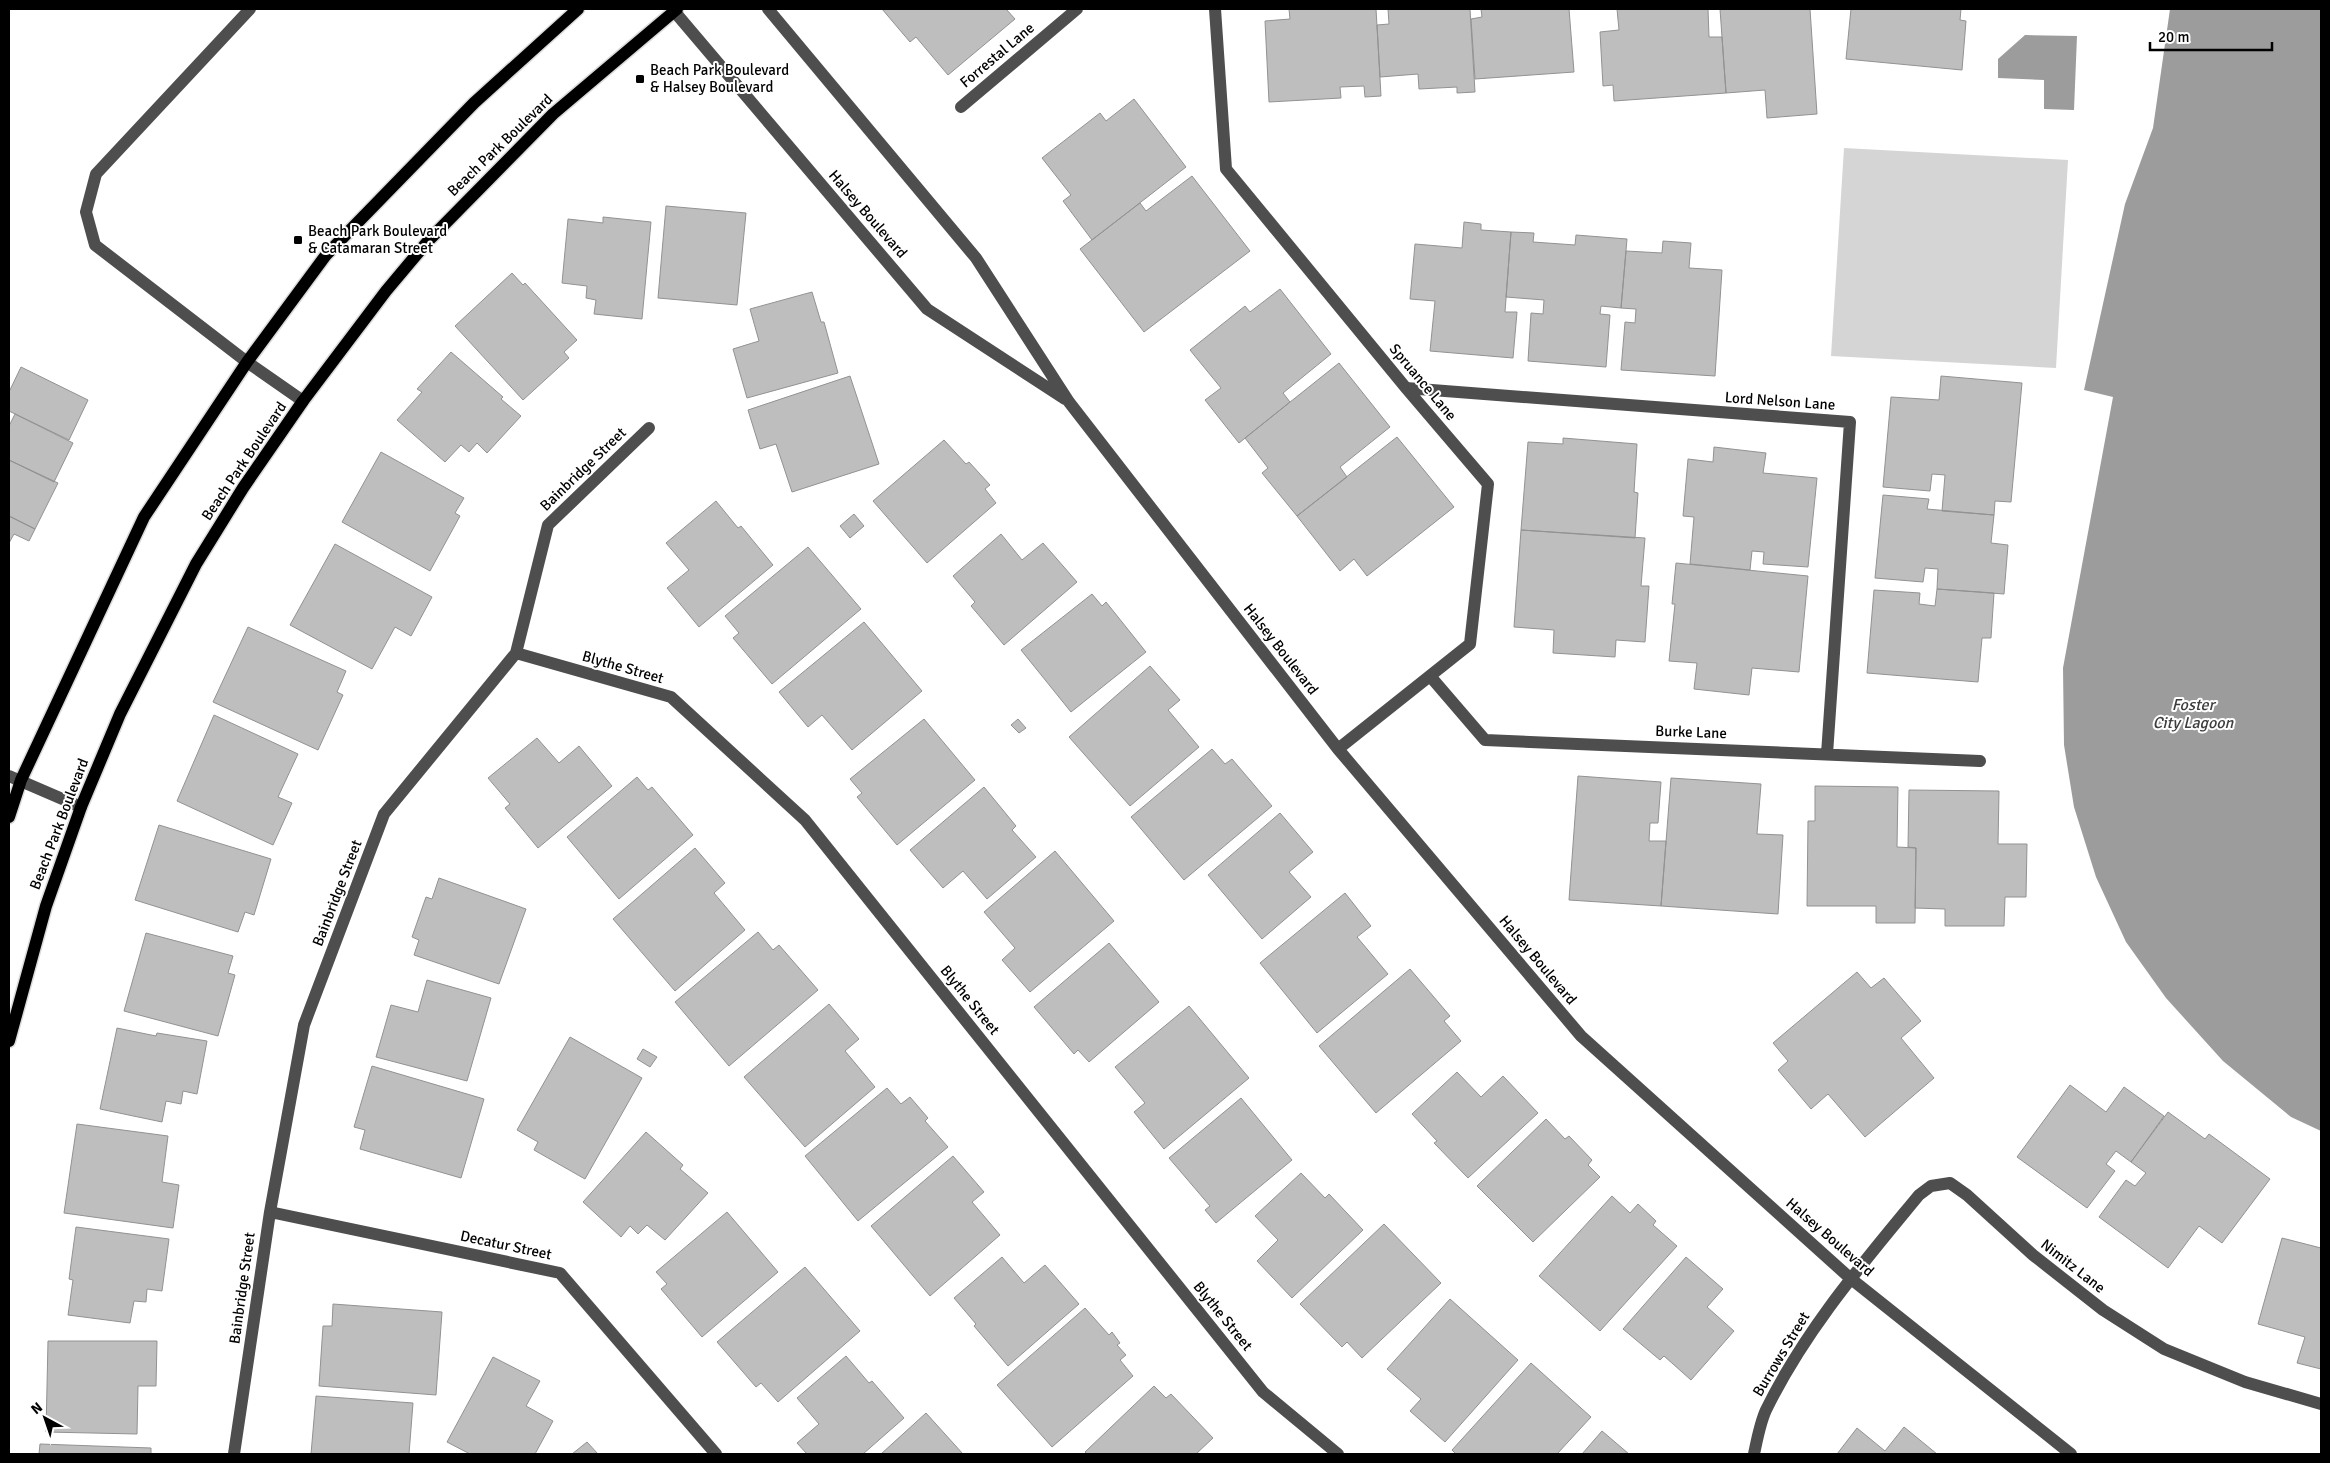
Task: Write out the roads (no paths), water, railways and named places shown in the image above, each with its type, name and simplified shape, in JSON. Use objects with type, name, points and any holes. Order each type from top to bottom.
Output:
[{"type":"main road","points":[[9,816],[15,778],[144,517],[247,362],[326,255],[474,103],[578,9]]},
{"type":"main road","name":"Beach Park Boulevard","points":[[9,1041],[46,906],[81,807],[120,714],[196,564],[243,488],[304,401],[386,291],[459,208],[553,114],[675,10]]},
{"type":"street","points":[[250,9],[96,174],[86,212],[96,245],[247,362],[304,401]]},
{"type":"street","name":"Halsey Boulevard","points":[[768,9],[976,258],[1069,402],[1338,749],[1581,1036],[1850,1278],[2071,1454]]},
{"type":"street","name":"Forrestal Lane","points":[[961,107],[1077,9]]},
{"type":"street","name":"Spruance Lane","points":[[1215,9],[1226,169],[1406,388],[1488,484],[1470,644],[1338,749]]},
{"type":"street","name":"Halsey Boulevard","points":[[675,10],[928,308],[1069,402]]},
{"type":"street","name":"Lord Nelson Lane","points":[[1406,388],[1850,422],[1827,754]]},
{"type":"street","name":"Bainbridge Street","points":[[234,1454],[270,1212],[304,1025],[384,814],[516,653],[548,525],[649,428]]},
{"type":"street","name":"Blythe Street","points":[[516,653],[671,697],[805,820],[1263,1392],[1338,1454]]},
{"type":"street","name":"Burke Lane","points":[[1430,676],[1485,740],[1980,761]]},
{"type":"street","points":[[15,778],[81,807]]},
{"type":"street","name":"Nimitz Lane","points":[[1850,1278],[1919,1195],[1931,1186],[1950,1183],[1967,1195],[2033,1256],[2087,1298],[2164,1350],[2245,1382],[2321,1404]]},
{"type":"street","name":"Decatur Street","points":[[270,1212],[560,1273],[716,1454]]},
{"type":"street","name":"Burrows Street","points":[[1754,1454],[1765,1412],[1817,1324],[1850,1278]]},
{"type":"water","name":"Foster City Lagoon","points":[[2170,9],[2321,9],[2321,1131],[2291,1117],[2223,1061],[2166,998],[2126,942],[2096,877],[2074,807],[2064,745],[2063,668],[2113,397],[2084,390],[2125,204],[2153,128]]},
{"type":"water","points":[[2025,35],[2077,36],[2074,110],[2044,109],[2044,80],[1998,78],[1998,59]]},
{"type":"place","name":"Beach Park Boulevard & Halsey Boulevard","points":[[640,79]]},
{"type":"place","name":"Beach Park Boulevard & Catamaran Street","points":[[298,240]]}]
